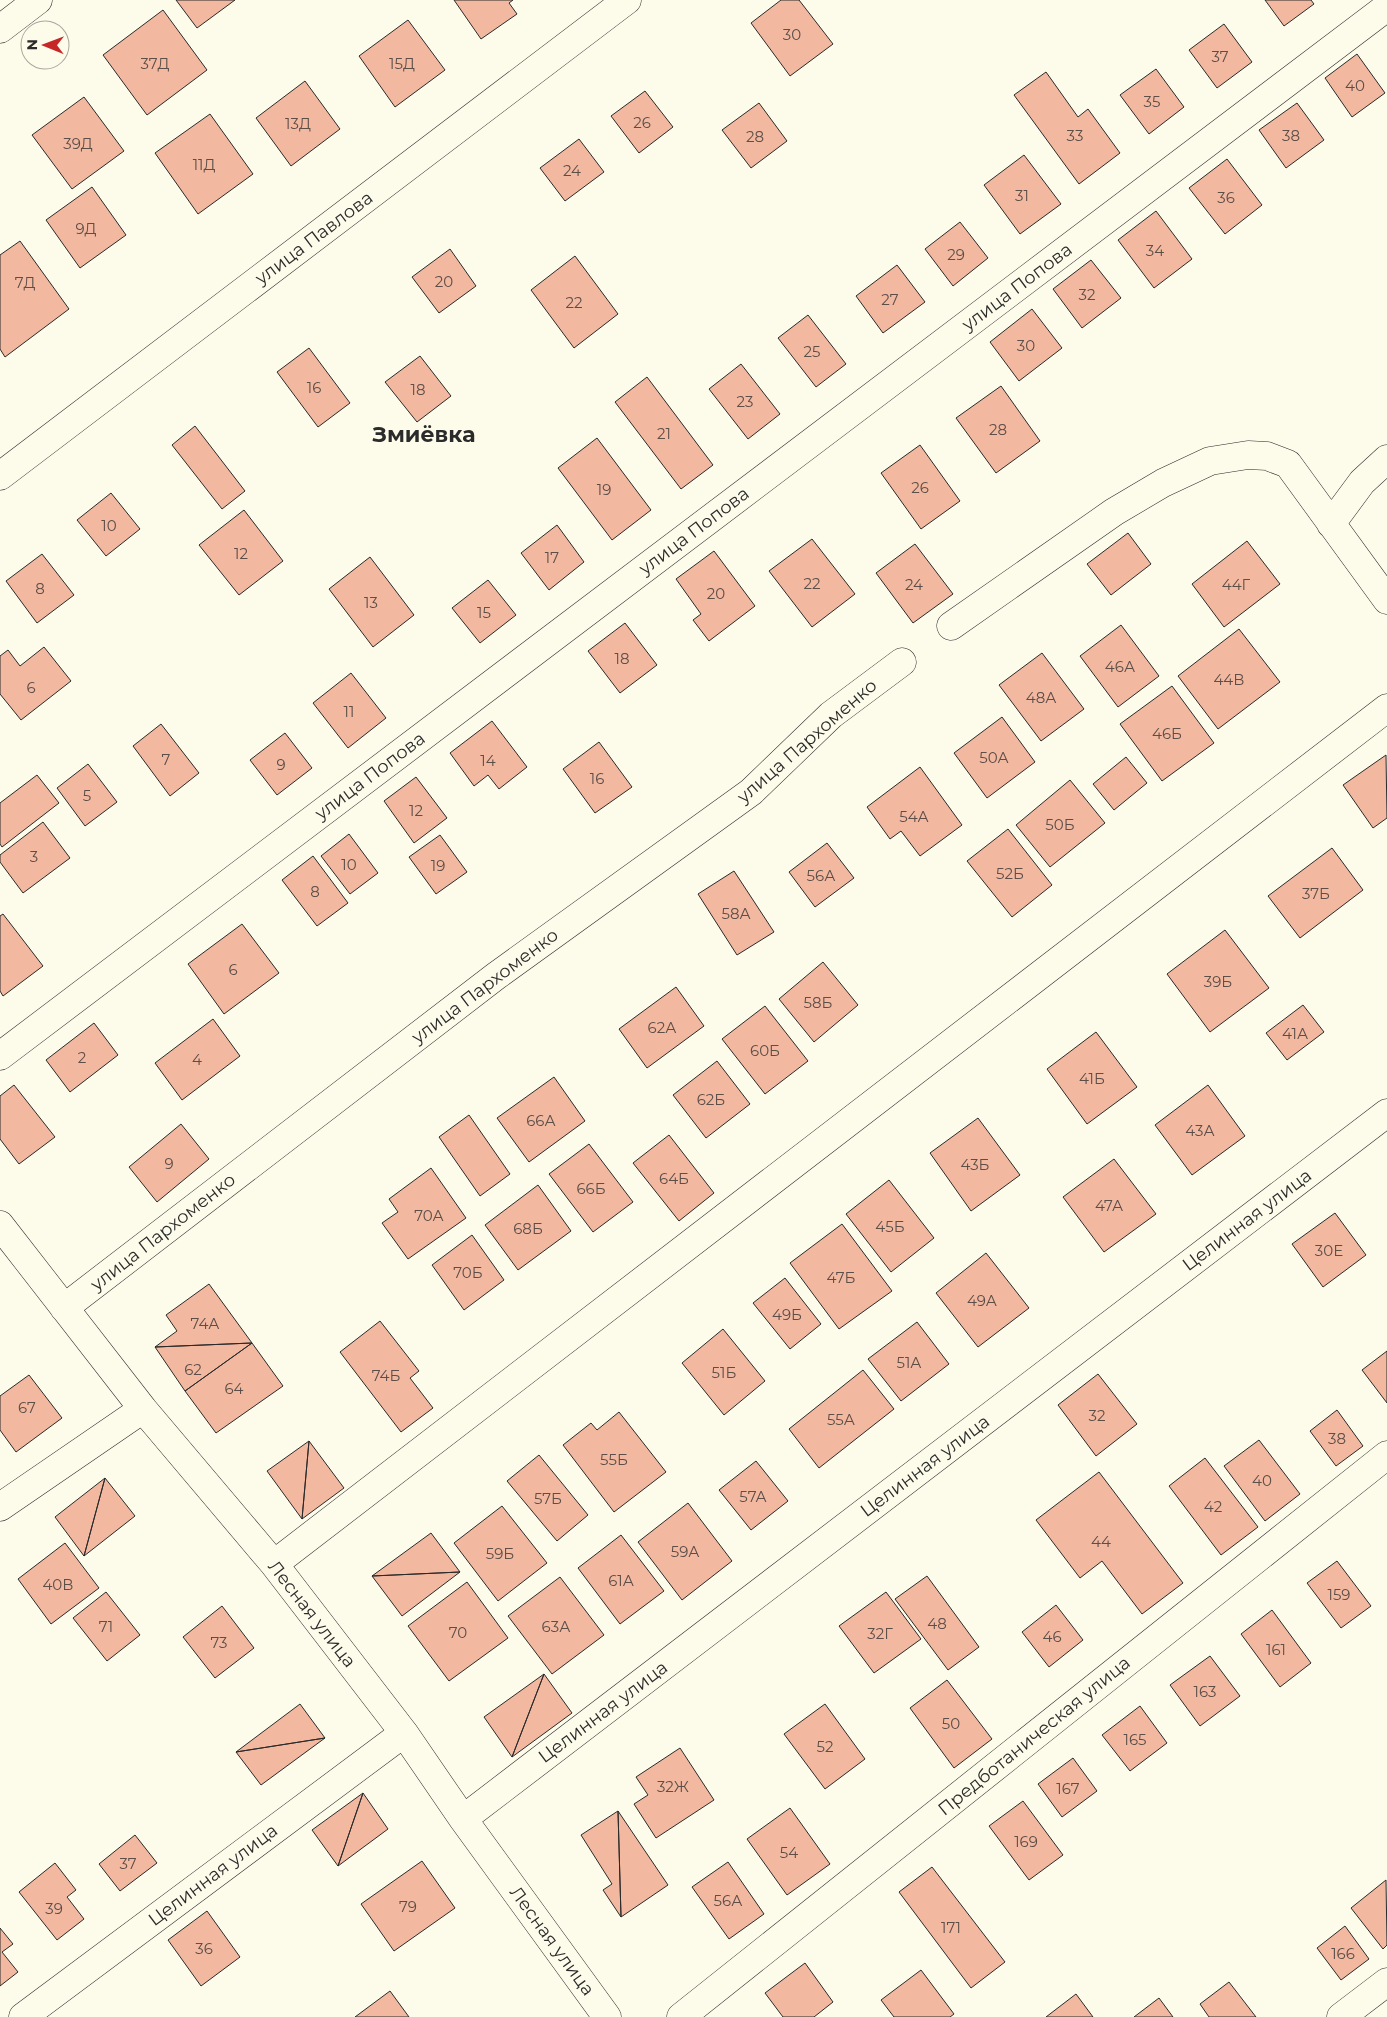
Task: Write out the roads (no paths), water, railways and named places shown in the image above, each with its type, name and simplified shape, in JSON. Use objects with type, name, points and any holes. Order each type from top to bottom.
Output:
[{"type":"street","points":[[0,29],[38,0]]},
{"type":"street","name":"улица Павлова","points":[[0,476],[627,0]]},
{"type":"street","name":"улица Попова","points":[[0,1056],[1387,7]]},
{"type":"street","points":[[951,626],[1114,512],[1163,483],[1210,461],[1248,455],[1268,456],[1288,464],[1387,600]]},
{"type":"street","points":[[1331,524],[1362,482],[1387,459]]},
{"type":"street","name":"улица Пархоменко","points":[[64,1308],[496,976],[751,792],[831,715],[902,662]]},
{"type":"street","points":[[274,1564],[1387,708]]},
{"type":"street","name":"Целинная улица","points":[[463,1819],[1387,1113]]},
{"type":"street","name":"Лесная улица","points":[[0,1225],[143,1409],[274,1564],[404,1733],[463,1819],[607,2017]]},
{"type":"street","points":[[0,1507],[143,1409]]},
{"type":"street","name":"Предботаническая улица","points":[[681,2017],[1387,1455]]},
{"type":"street","name":"Целинная улица","points":[[23,2017],[404,1733]]},
{"type":"street","points":[[1341,2017],[1387,1982]]},
{"type":"district","name":"Змиёвка","points":[[424,434]]}]
